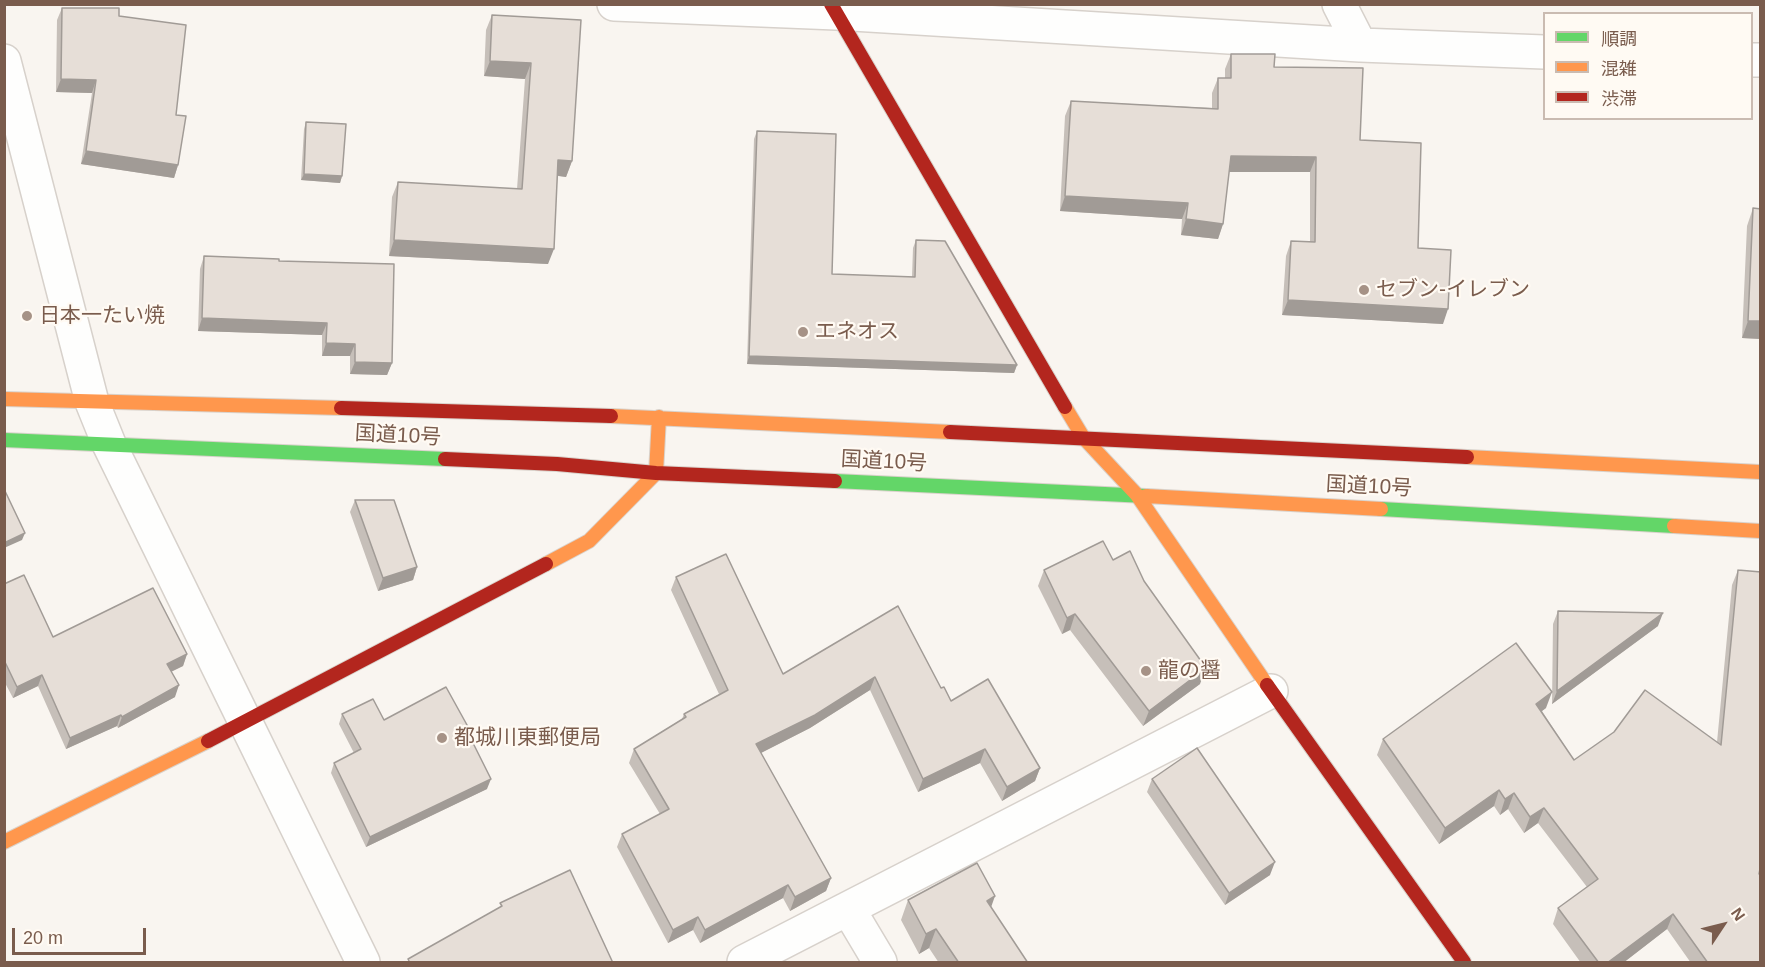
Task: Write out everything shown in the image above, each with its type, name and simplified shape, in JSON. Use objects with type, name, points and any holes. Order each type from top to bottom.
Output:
[{"type":"main road","points":[[833,9],[1083,437],[1137,495],[1270,691],[1464,963]]},
{"type":"main road","name":"国道10号","points":[[4,399],[659,417],[1761,472]]},
{"type":"main road","points":[[4,842],[246,722],[589,541],[657,473],[659,417]]},
{"type":"main road","name":"国道10号","points":[[4,440],[557,464],[657,473],[1137,495],[1761,531]]},
{"type":"street","points":[[614,4],[833,9],[1360,45],[1543,52]]},
{"type":"street","points":[[1339,4],[1360,45]]},
{"type":"street","points":[[4,61],[92,402],[109,444],[363,963]]},
{"type":"street","points":[[744,963],[1270,691]]},
{"type":"street","points":[[849,910],[880,963]]},
{"type":"building","points":[[62,8],[119,8],[119,16],[186,25],[176,115],[186,116],[178,165],[86,151],[96,80],[61,79]]},
{"type":"building","points":[[492,15],[581,20],[572,161],[558,160],[554,249],[394,240],[398,182],[522,189],[531,63],[490,61]]},
{"type":"building","points":[[1231,54],[1275,54],[1274,67],[1363,68],[1360,140],[1421,143],[1418,248],[1451,250],[1448,309],[1288,300],[1291,241],[1315,242],[1316,157],[1231,156],[1223,224],[1186,219],[1188,203],[1065,196],[1071,101],[1218,109],[1218,78],[1231,78]]},
{"type":"building","points":[[306,122],[346,124],[342,176],[304,174]]},
{"type":"building","points":[[757,131],[836,134],[832,274],[915,277],[916,240],[945,241],[1017,365],[749,356]]},
{"type":"building","points":[[1753,208],[1761,209],[1761,321],[1748,321]]},
{"type":"building","points":[[204,256],[279,259],[279,261],[394,264],[392,363],[355,362],[355,344],[326,343],[327,323],[202,318]]},
{"type":"building","points":[[4,492],[25,533],[4,543]]},
{"type":"building","points":[[355,500],[394,500],[417,567],[383,578]]},
{"type":"building","points":[[1103,541],[1113,560],[1130,551],[1144,581],[1206,668],[1149,711],[1075,614],[1067,618],[1044,570]]},
{"type":"building","points":[[726,554],[783,674],[898,606],[941,688],[944,687],[951,701],[988,679],[1040,768],[1007,787],[985,749],[923,779],[875,677],[815,715],[756,744],[831,878],[795,897],[788,885],[705,930],[698,917],[673,930],[622,834],[669,809],[634,749],[686,717],[684,714],[728,690],[676,577]]},
{"type":"building","points":[[1738,570],[1761,572],[1761,864],[1759,874],[1761,873],[1761,963],[1708,963],[1673,914],[1607,963],[1599,963],[1558,908],[1598,879],[1544,808],[1530,817],[1514,793],[1505,799],[1499,790],[1445,828],[1383,739],[1516,643],[1552,692],[1536,704],[1574,760],[1614,732],[1645,690],[1721,745]]},
{"type":"building","points":[[24,575],[53,637],[153,588],[187,654],[167,664],[179,685],[122,717],[121,715],[70,738],[42,675],[17,687],[4,660],[4,584]]},
{"type":"building","points":[[1558,611],[1663,613],[1557,691]]},
{"type":"building","points":[[446,687],[472,734],[469,735],[491,779],[370,837],[334,763],[361,749],[342,714],[373,699],[384,720]]},
{"type":"building","points":[[1197,748],[1275,862],[1229,893],[1152,779]]},
{"type":"building","points":[[977,863],[995,896],[987,901],[1028,963],[959,963],[936,929],[926,934],[908,900]]},
{"type":"building","points":[[570,870],[613,963],[410,963],[408,959],[502,906],[500,903]]},
{"type":"traffic: fast","points":[[4,440],[445,459]]},
{"type":"traffic: fast","points":[[835,481],[1146,496]]},
{"type":"traffic: fast","points":[[1381,509],[1674,526]]},
{"type":"traffic: slow","points":[[4,399],[341,408]]},
{"type":"traffic: slow","points":[[1065,407],[1083,437],[1137,495],[1267,685]]},
{"type":"traffic: slow","points":[[611,416],[950,432]]},
{"type":"traffic: slow","points":[[546,564],[589,541],[656,473],[659,417]]},
{"type":"traffic: slow","points":[[1467,457],[1760,472]]},
{"type":"traffic: slow","points":[[1146,496],[1381,509]]},
{"type":"traffic: slow","points":[[1674,526],[1760,531]]},
{"type":"traffic: slow","points":[[4,842],[208,741]]},
{"type":"traffic: jam","points":[[831,4],[1065,407]]},
{"type":"traffic: jam","points":[[341,408],[611,416]]},
{"type":"traffic: jam","points":[[950,432],[1467,457]]},
{"type":"traffic: jam","points":[[445,459],[557,464],[656,473],[835,481]]},
{"type":"traffic: jam","points":[[208,741],[546,564]]},
{"type":"traffic: jam","points":[[1267,685],[1464,962]]},
{"type":"place","name":"セブン-イレブン","points":[[1364,290]]},
{"type":"place","name":"日本一たい焼","points":[[27,316]]},
{"type":"place","name":"エネオス","points":[[803,332]]},
{"type":"place","name":"龍の醤","points":[[1146,671]]},
{"type":"place","name":"都城川東郵便局","points":[[442,738]]}]
